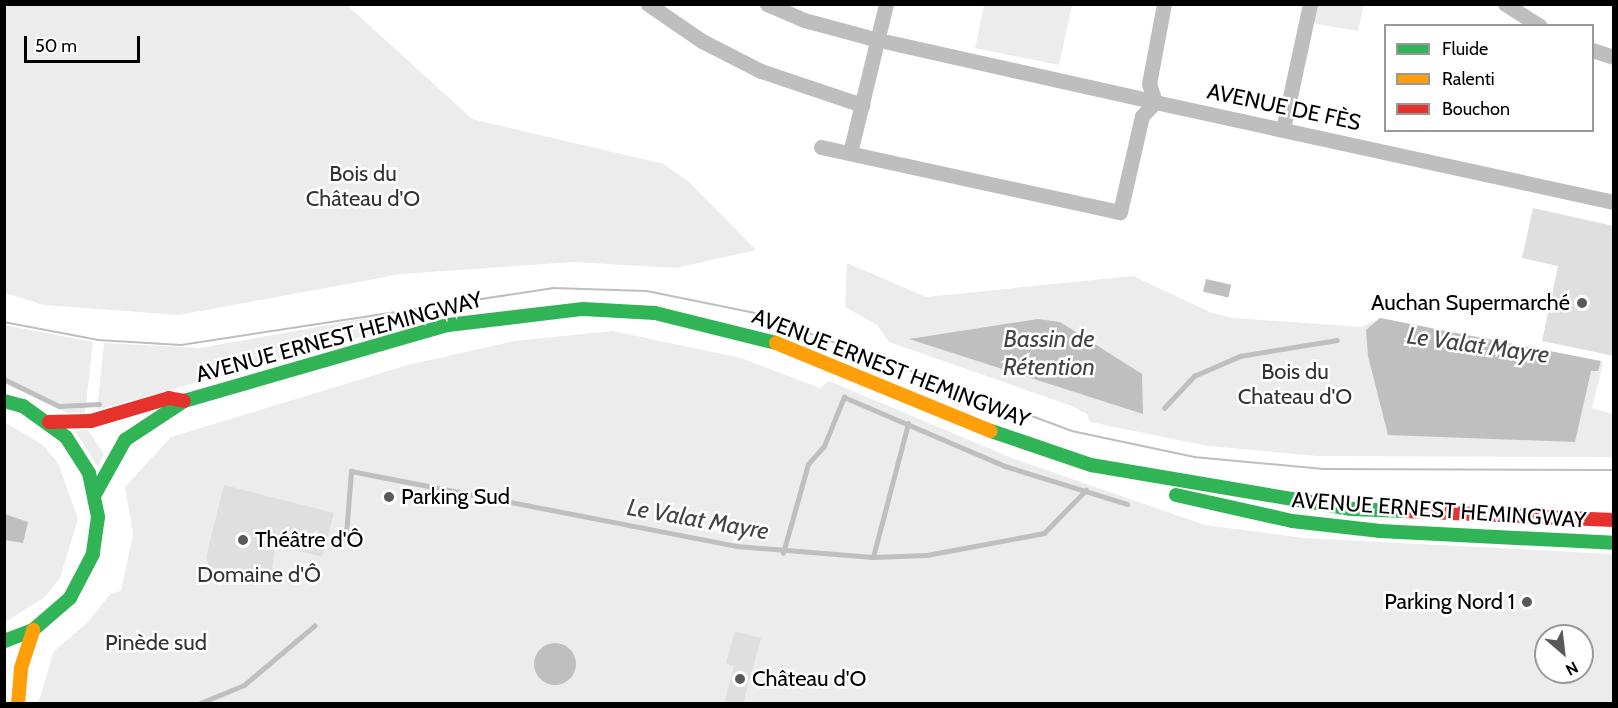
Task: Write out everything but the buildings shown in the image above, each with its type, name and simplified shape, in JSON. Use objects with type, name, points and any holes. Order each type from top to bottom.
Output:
[{"type":"main road","name":"AVENUE ERNEST HEMINGWAY","points":[[95,494],[125,440],[184,401],[448,325],[537,311],[619,310],[696,320],[764,338],[992,431],[1091,465],[1271,499],[1351,509],[1614,520]]},
{"type":"main road","name":"AVENUE ERNEST HEMINGWAY","points":[[50,422],[91,421],[170,398],[184,401]]},
{"type":"main road","points":[[4,401],[50,422],[79,454],[95,494],[98,529],[84,577],[53,616],[33,630],[4,641]]},
{"type":"main road","name":"AVENUE ERNEST HEMINGWAY","points":[[1091,465],[1111,478],[1292,521],[1380,531],[1614,543]]},
{"type":"main road","points":[[18,704],[21,668],[33,630]]},
{"type":"street","points":[[648,4],[702,41],[761,71],[862,105]]},
{"type":"street","name":"AVENUE DE FÈS","points":[[767,4],[804,20],[883,41],[1614,202]]},
{"type":"street","points":[[850,153],[862,105],[883,41],[886,4]]},
{"type":"street","points":[[821,147],[1120,212],[1142,116],[1150,101],[1149,84],[1164,4]]},
{"type":"street","points":[[1283,129],[1310,4]]},
{"type":"street","points":[[1505,4],[1537,24]]},
{"type":"street","points":[[1594,50],[1614,57]]},
{"type":"green space","name":"Bois du Château d'O","points":[[4,5],[347,5],[472,119],[664,164],[688,181],[756,250],[676,268],[574,262],[401,274],[179,315],[44,305],[5,293]]},
{"type":"green space","points":[[984,5],[1072,5],[1059,65],[975,48]]},
{"type":"green space","points":[[1316,5],[1364,5],[1358,31],[1312,23]]},
{"type":"green space","name":"Bois du Chateau d'O","points":[[847,263],[926,297],[1133,276],[1212,313],[1233,318],[1362,327],[1380,318],[1603,364],[1592,408],[1613,414],[1613,457],[1317,456],[1208,446],[1090,422],[1087,414],[1072,406],[889,342],[877,325],[845,307]]},
{"type":"green space","points":[[446,304],[455,311],[97,410],[104,343],[200,348]]},
{"type":"green space","points":[[4,325],[93,342],[85,413],[67,413],[5,384]]},
{"type":"green space","name":"Domaine d'Ô","points":[[613,331],[741,358],[820,388],[829,381],[1012,458],[1205,525],[1304,538],[1613,554],[1613,703],[38,704],[54,651],[87,623],[111,593],[121,591],[133,534],[125,487],[171,437],[408,365],[514,341]]},
{"type":"green space","points":[[4,422],[43,445],[58,463],[78,519],[60,578],[45,597],[5,622]]},
{"type":"green space","points":[[87,429],[104,454],[98,467],[75,431]]},
{"type":"water","points":[[1206,279],[1231,285],[1228,298],[1203,292]]},
{"type":"water","points":[[1380,318],[1601,361],[1598,371],[1591,371],[1575,442],[1388,435],[1368,356],[1366,330]]},
{"type":"water","name":"Bassin de Rétention","points":[[1038,319],[1060,322],[1142,374],[1143,414],[909,339]]},
{"type":"water","points":[[5,514],[28,522],[23,543],[5,540]]},
{"type":"water","points":[[555,643],[570,649],[576,664],[570,679],[555,685],[540,679],[534,664],[540,649]]},
{"type":"waterway","name":"Le Valat Mayre","points":[[1164,408],[1194,376],[1240,356],[1337,340]]},
{"type":"waterway","points":[[4,379],[59,406],[99,404]]},
{"type":"waterway","points":[[783,553],[808,464],[824,446],[844,397],[1005,466],[1127,504]]},
{"type":"waterway","points":[[873,557],[908,424]]},
{"type":"waterway","name":"Le Valat Mayre","points":[[346,535],[351,471],[736,546],[873,557],[927,555],[1044,533],[1086,490]]},
{"type":"waterway","name":"Le Valat Mayre","points":[[198,704],[244,685],[314,626]]},
{"type":"tram line","points":[[4,322],[98,340],[181,345],[552,288],[647,291],[755,313],[1072,431],[1194,457],[1323,469],[1614,470]]},
{"type":"traffic: fast","points":[[95,494],[125,440],[184,401],[448,325],[583,309],[655,313],[776,343]]},
{"type":"traffic: fast","points":[[4,401],[23,406],[66,437],[89,473],[98,517],[93,554],[70,598],[33,630],[4,641]]},
{"type":"traffic: fast","points":[[991,431],[1091,465],[1351,509],[1405,511]]},
{"type":"traffic: fast","points":[[1176,495],[1292,521],[1380,531],[1614,543]]},
{"type":"traffic: slow","points":[[776,343],[991,431]]},
{"type":"traffic: slow","points":[[18,704],[21,668],[33,630]]},
{"type":"traffic: jam","points":[[49,422],[91,421],[169,398],[184,401]]},
{"type":"traffic: jam","points":[[1405,511],[1614,520]]},
{"type":"place","name":"Auchan Supermarché","points":[[1582,303]]},
{"type":"place","name":"Parking Sud","points":[[389,497]]},
{"type":"place","name":"Théâtre d'Ô","points":[[243,540]]},
{"type":"place","name":"Parking Nord 1","points":[[1527,602]]},
{"type":"place","name":"Château d'O","points":[[740,679]]},
{"type":"park label","name":"Pinède sud","points":[[156,643]]}]
